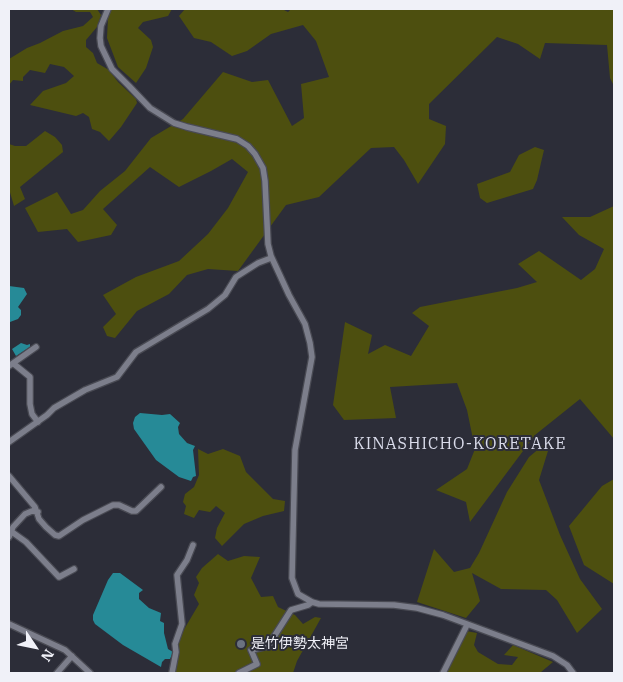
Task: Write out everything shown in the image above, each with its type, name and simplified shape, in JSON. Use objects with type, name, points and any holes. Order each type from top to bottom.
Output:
[{"type":"street","points":[[108,9],[101,26],[100,38],[106,59],[112,69],[150,108],[174,123],[187,128],[237,138],[256,154],[263,168],[268,244],[271,258],[305,324],[310,343],[311,367],[295,442],[292,578],[298,594],[312,602],[394,605],[417,608],[468,624],[553,656],[567,665],[573,673]]},
{"type":"street","points":[[9,442],[38,422],[54,408],[85,390],[117,377],[136,352],[208,309],[225,295],[236,277],[258,263],[271,258]]},
{"type":"street","points":[[36,348],[11,365],[30,377],[30,404],[32,414],[38,422]]},
{"type":"street","points":[[9,476],[38,512],[39,519],[55,535],[60,536],[83,520],[113,505],[119,505],[136,511],[161,487]]},
{"type":"street","points":[[38,512],[32,511],[25,514],[11,530],[26,542],[59,577],[74,569]]},
{"type":"street","points":[[172,673],[176,652],[175,644],[182,624],[177,575],[187,560],[193,545]]},
{"type":"street","points":[[239,673],[257,664],[251,650],[268,646],[291,610],[312,602]]},
{"type":"street","points":[[9,624],[64,650],[90,673]]},
{"type":"street","points":[[442,673],[468,624]]},
{"type":"street","points":[[57,673],[72,656]]},
{"type":"shaded area","points":[[71,9],[97,9],[101,15],[97,27],[86,40],[86,47],[93,53],[97,63],[109,70],[118,82],[136,99],[137,103],[109,141],[100,132],[92,129],[89,117],[83,113],[76,116],[30,105],[43,91],[66,83],[74,76],[64,67],[50,64],[45,73],[30,70],[23,77],[23,81],[13,80],[9,85],[9,59],[63,31],[83,26],[93,17],[90,12],[76,12]]},
{"type":"shaded area","points":[[111,9],[172,9],[168,16],[143,22],[138,28],[151,40],[153,47],[146,68],[136,83],[118,67],[107,38],[108,18]]},
{"type":"shaded area","points":[[185,9],[282,9],[288,12],[291,9],[614,9],[614,86],[610,78],[607,45],[545,43],[540,59],[518,44],[497,37],[429,104],[429,119],[446,126],[445,144],[418,184],[394,147],[371,148],[319,197],[286,205],[238,271],[208,269],[187,275],[169,294],[137,311],[115,338],[107,336],[103,327],[116,314],[103,295],[136,277],[179,261],[208,234],[228,208],[248,172],[232,159],[179,187],[150,167],[103,209],[117,225],[111,235],[78,242],[67,229],[38,232],[25,208],[57,192],[71,214],[83,210],[100,191],[125,171],[151,138],[183,119],[223,72],[252,82],[268,80],[292,126],[304,118],[301,84],[329,77],[316,41],[303,25],[271,34],[247,51],[232,56],[211,42],[194,38],[179,16]]},
{"type":"shaded area","points":[[45,131],[55,137],[62,145],[63,152],[20,187],[25,199],[14,206],[9,189],[9,144],[26,146]]},
{"type":"shaded area","points":[[535,147],[544,150],[533,189],[487,203],[480,198],[477,184],[510,172],[519,155]]},
{"type":"shaded area","points":[[614,206],[614,439],[580,399],[535,435],[470,522],[466,502],[436,490],[467,469],[475,449],[467,410],[457,383],[390,387],[396,418],[344,420],[333,405],[345,322],[372,335],[368,354],[385,345],[411,356],[429,326],[412,313],[420,307],[517,288],[537,282],[518,264],[539,251],[581,280],[595,269],[604,249],[579,235],[562,217],[590,217]]},
{"type":"shaded area","points":[[552,438],[539,480],[560,535],[580,579],[602,609],[577,633],[557,600],[546,590],[501,589],[472,573],[480,601],[466,618],[417,602],[434,549],[454,572],[470,568],[479,553],[507,492],[529,457]]},
{"type":"shaded area","points":[[198,449],[208,454],[223,449],[240,456],[246,472],[273,499],[285,501],[284,511],[263,516],[244,524],[222,546],[215,538],[217,528],[225,513],[216,506],[210,512],[199,510],[194,518],[184,514],[186,506],[183,502],[185,494],[194,487],[199,475]]},
{"type":"shaded area","points":[[614,479],[614,584],[584,565],[569,526],[602,486]]},
{"type":"shaded area","points":[[218,554],[228,561],[244,556],[260,557],[251,578],[261,597],[273,596],[278,607],[295,615],[303,624],[315,617],[321,618],[297,661],[293,673],[168,673],[179,638],[199,604],[194,595],[199,583],[196,577],[202,568]]},
{"type":"shaded area","points":[[466,631],[477,633],[474,645],[478,652],[498,664],[512,665],[518,657],[504,655],[513,645],[553,662],[541,672],[536,673],[445,673]]},
{"type":"water","points":[[9,286],[24,288],[27,294],[18,307],[21,310],[21,315],[18,319],[10,322]]},
{"type":"water","points":[[21,343],[30,344],[30,347],[16,356],[12,349]]},
{"type":"water","points":[[140,413],[170,414],[180,423],[178,427],[179,434],[187,443],[195,446],[193,450],[196,476],[191,481],[179,477],[156,460],[134,429],[135,417]]},
{"type":"water","points":[[113,573],[120,573],[143,590],[139,593],[139,599],[149,608],[161,613],[160,621],[164,623],[164,633],[168,649],[173,652],[170,659],[165,659],[162,662],[161,667],[123,645],[95,624],[93,615],[108,580]]},
{"type":"place","name":"是竹伊勢太神宮","points":[[241,644]]},
{"type":"district","name":"KINASHICHO-KORETAKE","points":[[460,444]]}]
